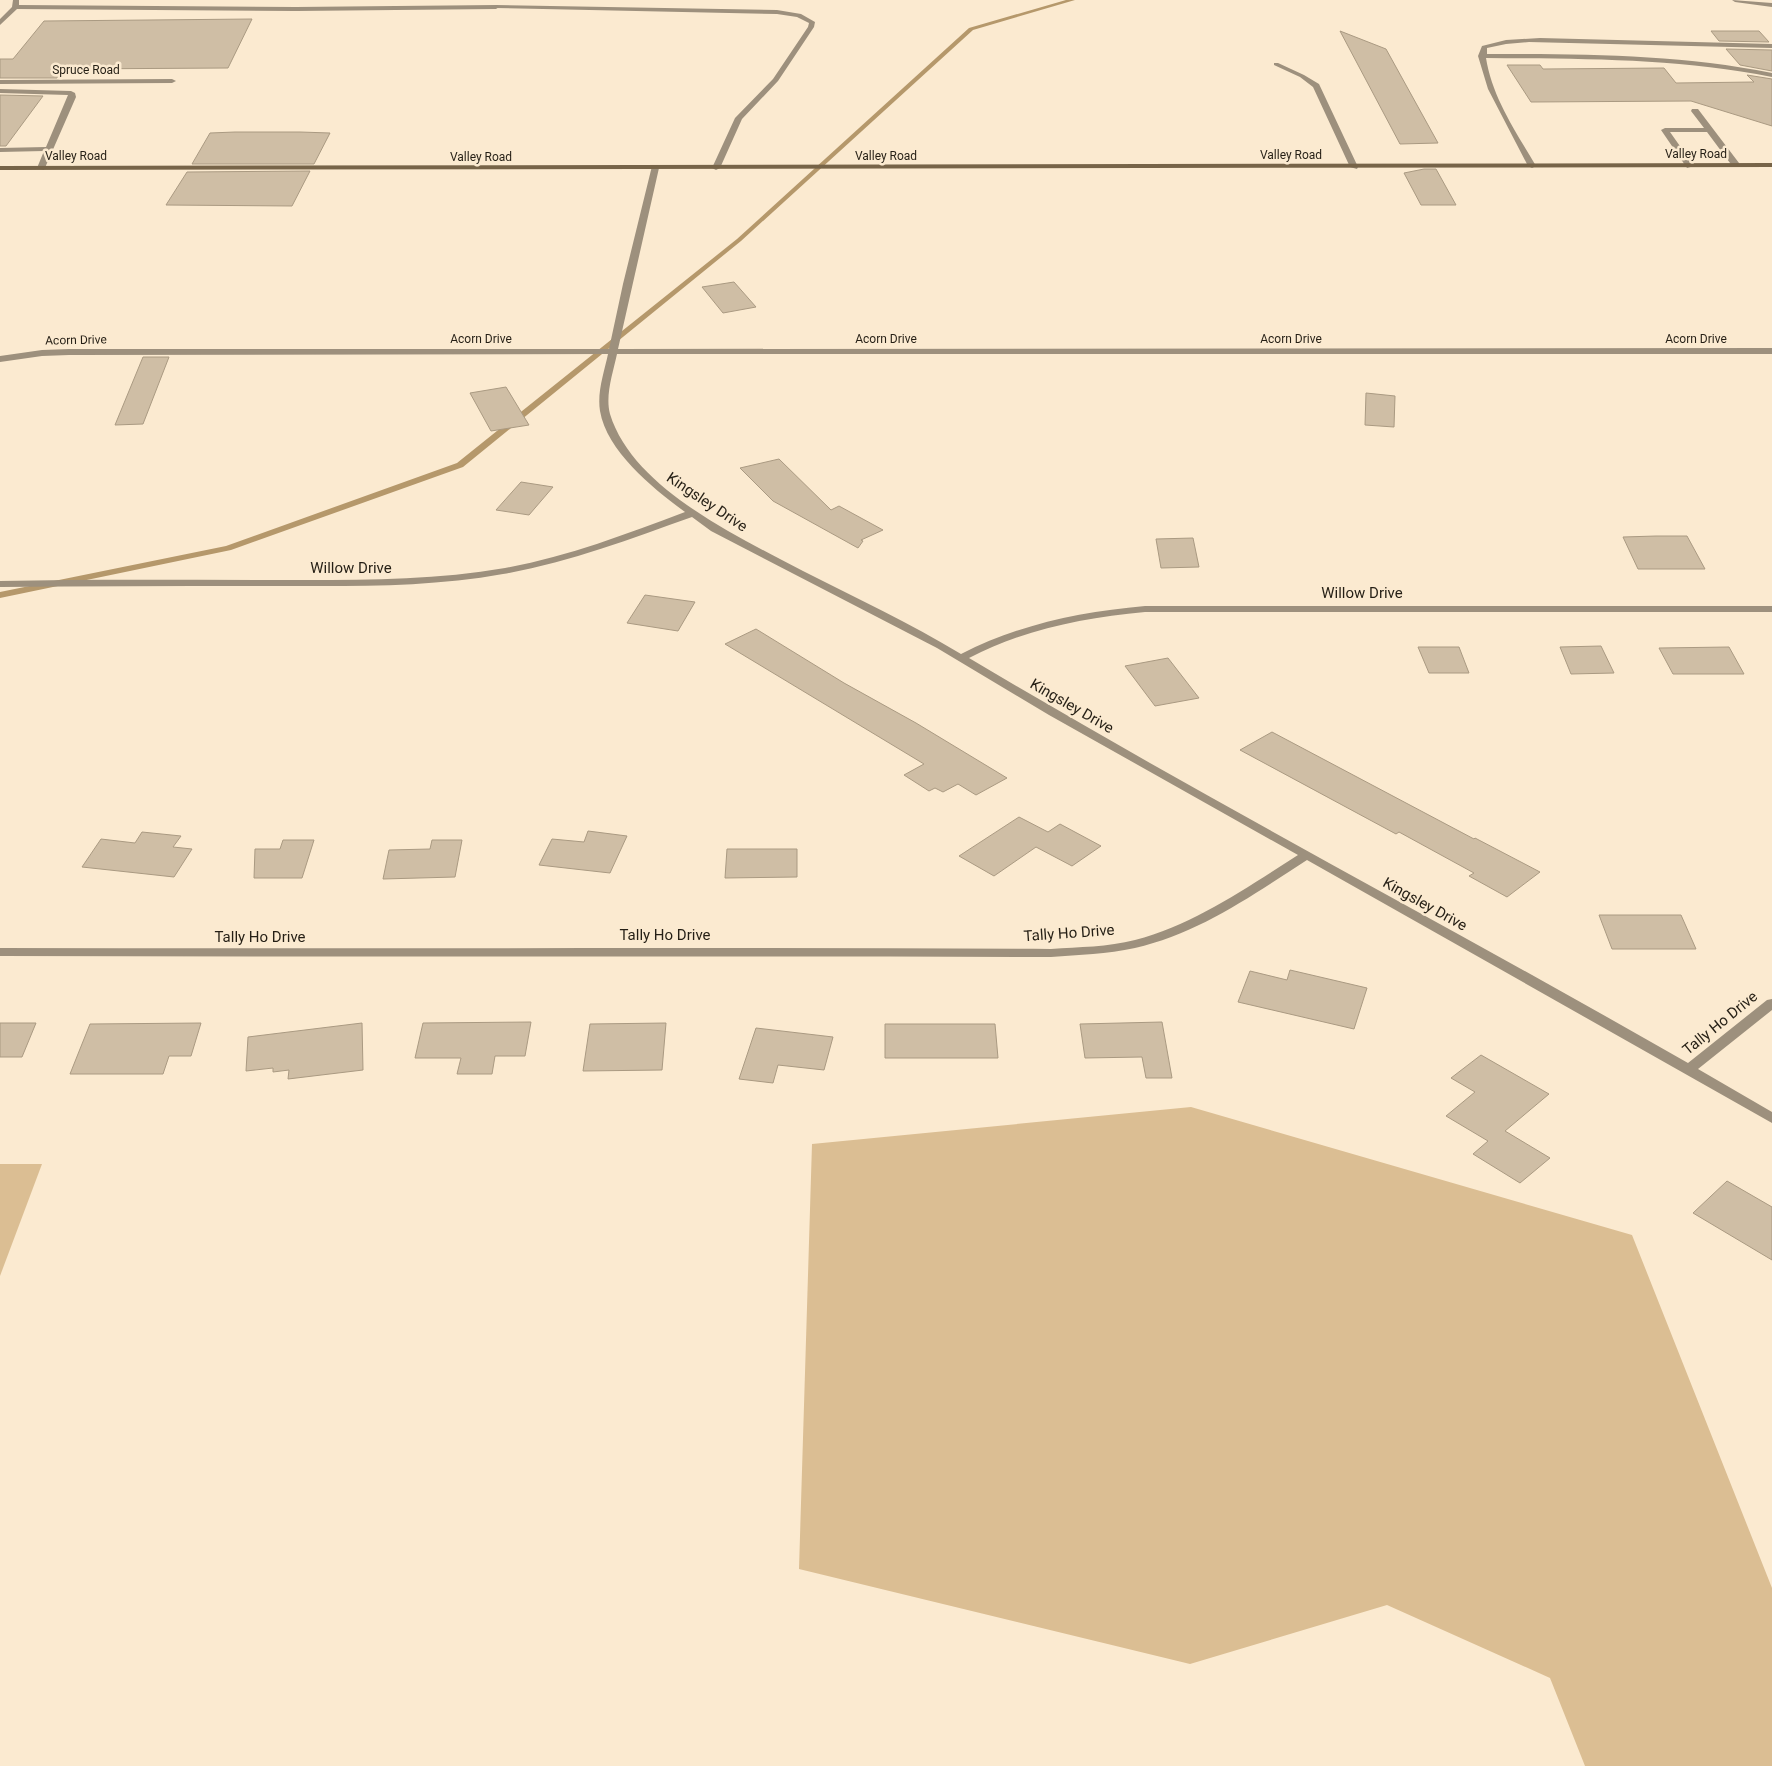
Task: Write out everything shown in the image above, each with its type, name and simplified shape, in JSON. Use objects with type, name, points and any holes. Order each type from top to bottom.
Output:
[{"type":"street","points":[[1735,0],[1772,5]]},
{"type":"street","points":[[0,23],[15,4],[275,9],[496,7],[755,11],[785,13],[805,17],[812,22],[811,27],[776,80],[739,118],[729,136],[716,168]]},
{"type":"street","points":[[1532,166],[1497,104],[1481,56],[1484,47],[1509,40],[1645,41],[1696,45],[1772,46]]},
{"type":"street","points":[[1481,56],[1658,58],[1772,75]]},
{"type":"street","points":[[1276,64],[1302,76],[1316,86],[1354,167]]},
{"type":"street","name":"Spruce Road","points":[[0,82],[172,81]]},
{"type":"street","points":[[0,91],[70,93],[72,97],[42,168]]},
{"type":"street","points":[[1696,111],[1736,165]]},
{"type":"street","points":[[1690,166],[1665,130],[1710,130]]},
{"type":"street","points":[[0,150],[50,149]]},
{"type":"street","name":"Valley Road","points":[[0,168],[1772,165]]},
{"type":"street","name":"Kingsley Drive","points":[[655,168],[604,394],[605,412],[610,426],[626,454],[656,486],[715,529],[960,658],[1306,855],[1543,986],[1772,1118]]},
{"type":"street","name":"Acorn Drive","points":[[0,359],[42,353],[69,352],[1772,351]]},
{"type":"street","name":"Willow Drive","points":[[0,584],[396,582],[474,576],[506,571],[562,558],[692,513]]},
{"type":"street","name":"Willow Drive","points":[[960,658],[986,644],[1027,628],[1081,616],[1145,609],[1772,609]]},
{"type":"street","name":"Tally Ho Drive","points":[[0,952],[304,953],[600,951],[1051,953],[1106,949],[1135,944],[1172,932],[1213,913],[1306,855]]},
{"type":"street","name":"Tally Ho Drive","points":[[1688,1070],[1772,1003]]},
{"type":"shaded area","points":[[1191,1107],[1632,1235],[1772,1588],[1772,1766],[1585,1766],[1550,1678],[1387,1605],[1190,1664],[799,1569],[812,1144]]},
{"type":"shaded area","points":[[0,1164],[42,1164],[0,1276]]},
{"type":"building","points":[[252,19],[228,68],[64,69],[57,78],[0,78],[0,59],[13,59],[44,21]]},
{"type":"building","points":[[1340,31],[1386,49],[1438,143],[1400,144]]},
{"type":"building","points":[[1711,31],[1759,31],[1769,42],[1719,41]]},
{"type":"building","points":[[1726,49],[1772,50],[1772,71],[1740,65]]},
{"type":"building","points":[[1507,65],[1540,65],[1543,69],[1664,68],[1676,83],[1754,82],[1747,75],[1772,79],[1772,126],[1691,101],[1531,102]]},
{"type":"building","points":[[0,95],[43,96],[6,146],[0,146]]},
{"type":"building","points":[[210,133],[330,133],[314,164],[192,164]]},
{"type":"building","points":[[1436,169],[1456,205],[1421,205],[1404,173]]},
{"type":"building","points":[[310,171],[292,206],[166,205],[187,172]]},
{"type":"building","points":[[734,282],[756,307],[723,313],[702,287]]},
{"type":"building","points":[[143,357],[169,357],[143,424],[115,425]]},
{"type":"building","points":[[506,387],[529,425],[491,431],[470,393]]},
{"type":"building","points":[[1366,393],[1395,396],[1394,427],[1365,425]]},
{"type":"building","points":[[779,459],[831,510],[839,506],[883,530],[861,540],[863,541],[858,548],[773,501],[740,468]]},
{"type":"building","points":[[521,482],[553,487],[529,515],[496,510]]},
{"type":"building","points":[[1687,536],[1705,569],[1638,569],[1623,537]]},
{"type":"building","points":[[1193,538],[1199,567],[1161,568],[1156,539]]},
{"type":"building","points":[[645,595],[695,602],[678,631],[627,623]]},
{"type":"building","points":[[756,629],[844,683],[916,723],[1007,778],[976,795],[958,784],[943,792],[935,788],[929,791],[904,775],[924,764],[725,644]]},
{"type":"building","points":[[1601,646],[1614,673],[1571,674],[1560,647]]},
{"type":"building","points":[[1418,647],[1459,647],[1469,673],[1429,673]]},
{"type":"building","points":[[1729,647],[1744,674],[1673,674],[1659,648]]},
{"type":"building","points":[[1168,658],[1199,698],[1155,706],[1125,666]]},
{"type":"building","points":[[1272,732],[1540,872],[1507,897],[1469,876],[1474,873],[1399,832],[1396,834],[1240,750]]},
{"type":"building","points":[[1019,817],[1048,832],[1060,824],[1101,846],[1072,866],[1036,847],[994,876],[959,856]]},
{"type":"building","points":[[588,831],[627,836],[610,873],[539,865],[552,839],[584,842]]},
{"type":"building","points":[[142,832],[181,836],[173,847],[192,849],[174,877],[82,867],[101,839],[135,843]]},
{"type":"building","points":[[283,840],[314,840],[302,878],[254,878],[255,849],[280,849]]},
{"type":"building","points":[[432,840],[462,840],[455,877],[383,879],[389,850],[430,849]]},
{"type":"building","points":[[727,849],[797,849],[797,877],[725,878]]},
{"type":"building","points":[[1599,915],[1681,915],[1696,949],[1612,949]]},
{"type":"building","points":[[1290,970],[1367,988],[1354,1029],[1238,1002],[1250,971],[1287,980]]},
{"type":"building","points":[[531,1022],[525,1056],[495,1056],[492,1074],[457,1074],[461,1058],[415,1058],[423,1023]]},
{"type":"building","points":[[1162,1022],[1172,1078],[1146,1078],[1142,1057],[1085,1058],[1080,1024]]},
{"type":"building","points":[[0,1023],[36,1023],[22,1057],[0,1057]]},
{"type":"building","points":[[201,1023],[191,1056],[169,1056],[163,1074],[70,1074],[90,1024]]},
{"type":"building","points":[[362,1023],[363,1070],[288,1079],[289,1070],[273,1072],[273,1068],[246,1071],[248,1037]]},
{"type":"building","points":[[666,1023],[662,1070],[583,1071],[590,1024]]},
{"type":"building","points":[[885,1024],[995,1024],[998,1058],[885,1058]]},
{"type":"building","points":[[756,1028],[833,1037],[824,1070],[778,1065],[773,1083],[739,1079]]},
{"type":"building","points":[[1481,1055],[1549,1094],[1505,1131],[1550,1158],[1520,1183],[1473,1154],[1488,1141],[1446,1116],[1475,1092],[1451,1078]]},
{"type":"building","points":[[1727,1181],[1772,1207],[1772,1260],[1693,1213]]},
{"type":"waterway","points":[[0,595],[228,548],[460,465],[739,240],[971,29],[1072,0]]}]
